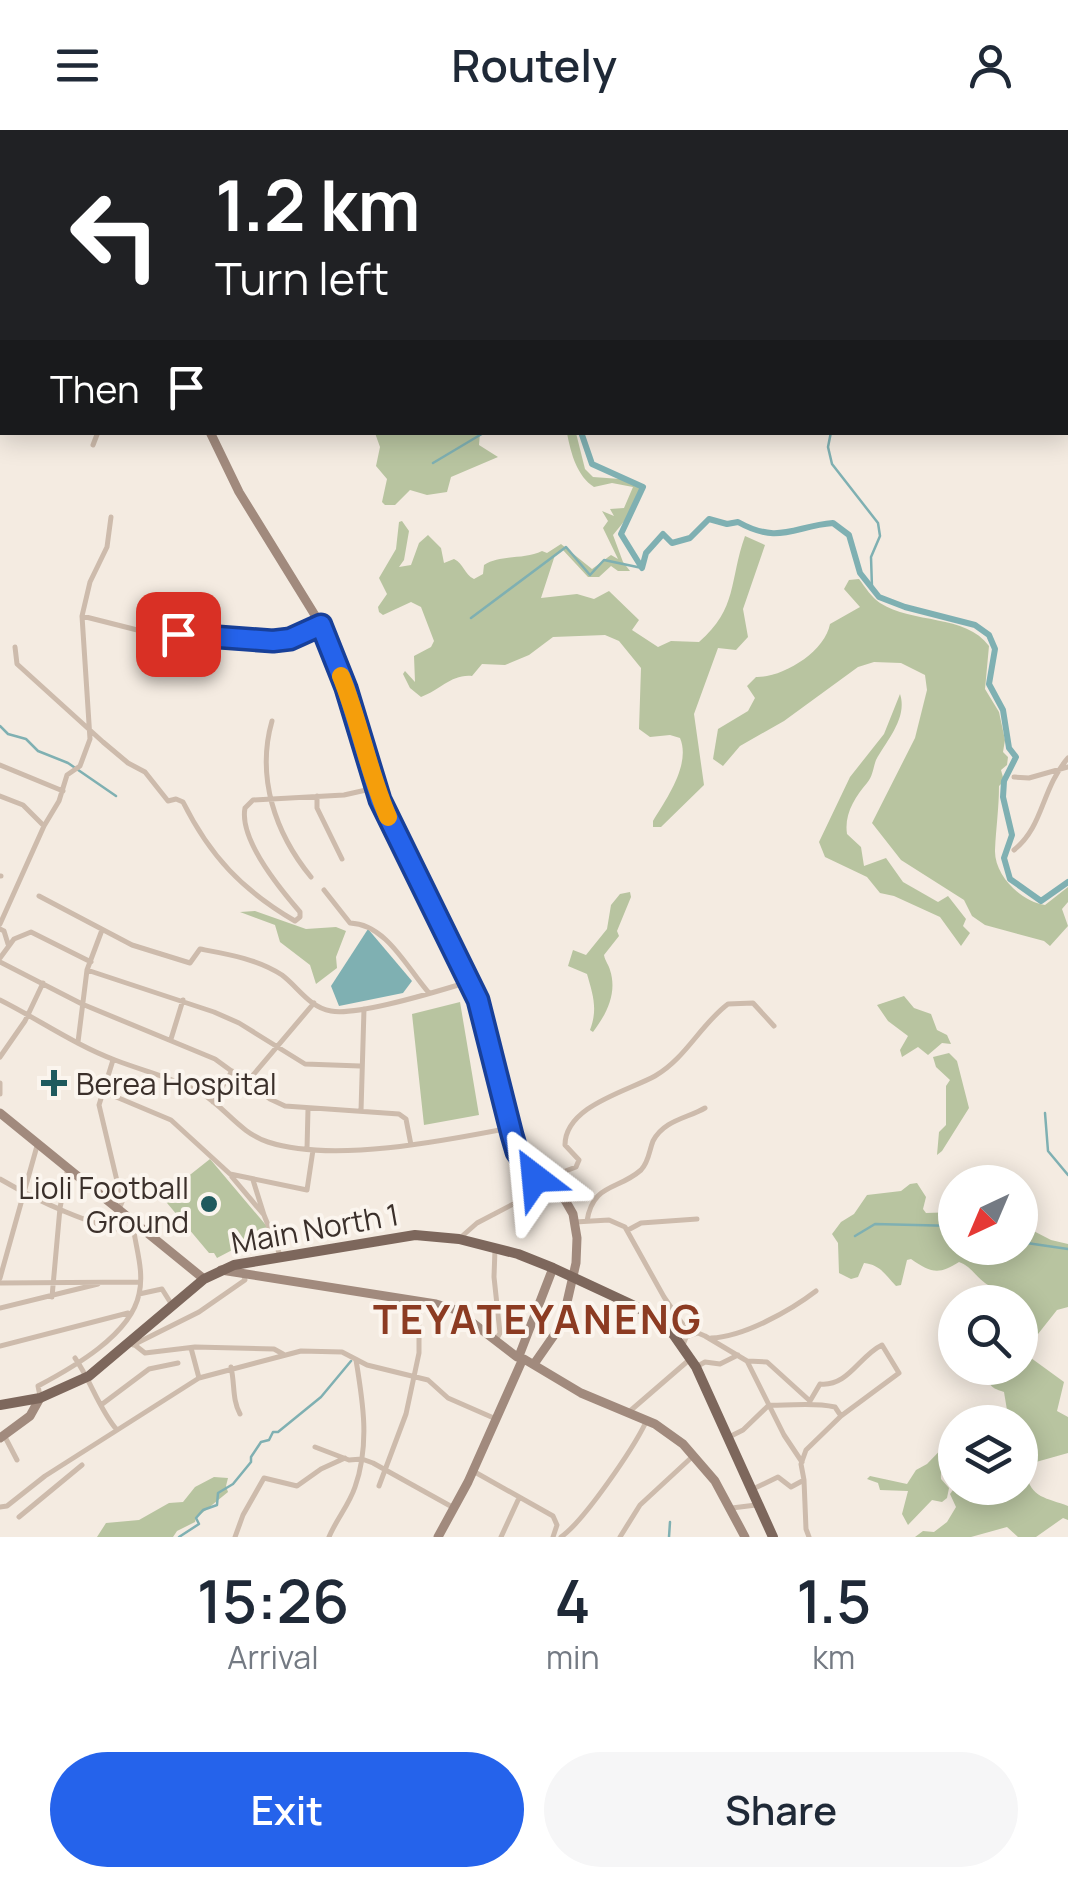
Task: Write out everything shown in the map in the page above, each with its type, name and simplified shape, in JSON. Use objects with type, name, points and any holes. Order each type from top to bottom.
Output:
[{"type":"main road","points":[[211,435],[238,492],[321,625],[357,722],[376,788],[478,1000],[516,1148],[527,1168],[565,1200],[575,1222],[577,1244],[566,1311],[557,1332],[523,1360]]},
{"type":"main road","points":[[0,1113],[119,1209],[136,1229],[204,1279]]},
{"type":"main road","name":"Main North 1","points":[[0,1405],[40,1398],[89,1376],[132,1344],[204,1279],[221,1270],[237,1272],[280,1257],[415,1235],[459,1240],[495,1247],[572,1276],[649,1314],[686,1341],[772,1537]]},
{"type":"main road","points":[[438,1537],[474,1471],[523,1360],[553,1268]]},
{"type":"main road","points":[[237,1272],[419,1300],[456,1310],[523,1360],[581,1394],[630,1411],[678,1440],[694,1455],[731,1508],[745,1537]]},
{"type":"main road","points":[[2,1436],[30,1416],[40,1398]]},
{"type":"street","points":[[94,444],[97,435]]},
{"type":"street","points":[[8,944],[0,926],[68,775],[80,766],[91,731],[82,657],[82,616],[90,582],[107,547],[111,517]]},
{"type":"street","points":[[82,616],[161,636],[197,634],[273,641],[290,639],[321,625]]},
{"type":"street","points":[[157,645],[161,636]]},
{"type":"street","points":[[15,647],[17,664],[128,763],[145,772],[168,800],[176,798],[183,802],[210,852],[235,878],[297,921],[300,912],[272,877],[244,822],[243,812],[248,803],[270,798],[361,793],[376,788]]},
{"type":"street","points":[[272,721],[266,759],[270,798],[277,823],[311,876]]},
{"type":"street","points":[[1014,850],[1031,836],[1045,796],[1068,758]]},
{"type":"street","points":[[0,765],[63,791]]},
{"type":"street","points":[[1014,777],[1029,778],[1064,766]]},
{"type":"street","points":[[0,796],[23,806],[44,826]]},
{"type":"street","points":[[317,796],[317,808],[342,859]]},
{"type":"street","points":[[324,890],[350,923],[366,924],[379,933],[429,993]]},
{"type":"street","points":[[40,896],[102,930],[171,960],[190,963],[200,949],[260,964],[284,976],[314,1004],[333,1012],[470,981]]},
{"type":"street","points":[[78,1042],[87,970],[102,930]]},
{"type":"street","points":[[90,962],[32,932],[8,944],[0,960],[82,1004],[215,1059],[270,1099],[308,1109],[390,1111],[404,1116],[411,1145]]},
{"type":"street","points":[[87,970],[183,1000],[239,1023],[314,1067],[360,1066]]},
{"type":"street","points":[[0,1057],[43,983]]},
{"type":"street","points":[[0,1000],[114,1060],[200,1092],[241,1128],[264,1141],[310,1150],[411,1145],[510,1128]]},
{"type":"street","points":[[170,1039],[183,1000]]},
{"type":"street","points":[[459,1240],[461,1234],[499,1215],[555,1175],[579,1163],[565,1140],[579,1118],[603,1099],[669,1066],[728,1004],[754,1003],[774,1026]]},
{"type":"street","points":[[248,1082],[314,1004]]},
{"type":"street","points":[[361,1111],[364,1008]]},
{"type":"street","points":[[114,1060],[99,1105],[122,1202],[119,1209]]},
{"type":"street","points":[[213,1102],[232,1070]]},
{"type":"street","points":[[0,1084],[0,1094]]},
{"type":"street","points":[[102,1091],[171,1120],[230,1174],[264,1214]]},
{"type":"street","points":[[565,1200],[594,1198],[644,1167],[654,1140],[680,1116],[705,1108]]},
{"type":"street","points":[[230,1174],[306,1190],[310,1150],[308,1109]]},
{"type":"street","points":[[38,1143],[0,1281],[140,1282]]},
{"type":"street","points":[[52,1297],[68,1167]]},
{"type":"street","points":[[0,1179],[60,1208],[120,1230],[136,1229],[140,1294],[130,1313],[105,1344],[80,1365],[38,1386],[40,1398]]},
{"type":"street","points":[[253,1180],[280,1257]]},
{"type":"street","points":[[588,1221],[594,1198]]},
{"type":"street","points":[[628,1230],[641,1223],[697,1219]]},
{"type":"street","points":[[575,1222],[614,1221],[628,1230],[686,1341],[698,1333],[747,1361],[802,1462],[806,1530],[810,1537]]},
{"type":"street","points":[[495,1247],[500,1333],[496,1340]]},
{"type":"street","points":[[149,1370],[145,1354],[132,1344],[200,1312],[244,1280],[237,1272]]},
{"type":"street","points":[[0,1308],[101,1282]]},
{"type":"street","points":[[140,1294],[162,1289],[172,1305]]},
{"type":"street","points":[[708,1338],[734,1335],[770,1321],[816,1291]]},
{"type":"street","points":[[379,1486],[406,1414],[419,1353],[419,1300]]},
{"type":"street","points":[[0,1346],[130,1313]]},
{"type":"street","points":[[729,1437],[770,1405],[798,1406],[810,1401],[820,1384],[834,1384],[845,1378],[861,1359],[882,1345],[899,1373],[841,1416],[806,1450],[802,1462]]},
{"type":"street","points":[[145,1354],[191,1348],[274,1349],[286,1355]]},
{"type":"street","points":[[191,1348],[199,1378]]},
{"type":"street","points":[[0,1509],[199,1378],[301,1351],[342,1352],[434,1382],[448,1398],[497,1420]]},
{"type":"street","points":[[630,1411],[694,1362],[720,1364],[738,1355]]},
{"type":"street","points":[[75,1358],[89,1376],[117,1430]]},
{"type":"street","points":[[329,1537],[354,1492],[362,1459],[364,1402],[353,1358]]},
{"type":"street","points":[[747,1361],[767,1362],[810,1401],[834,1407],[841,1416]]},
{"type":"street","points":[[101,1405],[149,1370],[178,1363]]},
{"type":"street","points":[[231,1368],[234,1402],[240,1414]]},
{"type":"street","points":[[557,1536],[574,1526],[648,1420]]},
{"type":"street","points":[[2,1436],[17,1460]]},
{"type":"street","points":[[315,1447],[345,1458],[362,1459],[454,1508]]},
{"type":"street","points":[[620,1537],[640,1505],[694,1455]]},
{"type":"street","points":[[235,1537],[242,1515],[264,1478],[297,1486],[345,1458]]},
{"type":"street","points":[[18,1517],[82,1465]]},
{"type":"street","points":[[474,1471],[553,1516],[557,1536]]},
{"type":"street","points":[[753,1489],[778,1478],[791,1486],[804,1480]]},
{"type":"street","points":[[501,1537],[518,1498]]},
{"type":"street","points":[[731,1508],[758,1504]]},
{"type":"green space","points":[[376,435],[480,435],[479,445],[498,457],[451,477],[447,492],[427,495],[410,490],[395,505],[385,505],[382,502],[387,479],[376,466],[380,447]]},
{"type":"green space","points":[[568,435],[576,435],[585,469],[593,477],[634,480],[645,487],[635,508],[613,535],[630,571],[618,571],[611,566],[599,577],[588,577],[562,549],[555,555],[541,598],[577,594],[594,599],[609,591],[639,620],[632,630],[658,647],[671,641],[699,642],[712,630],[726,605],[745,536],[765,545],[743,609],[748,637],[736,650],[718,648],[694,714],[704,785],[661,827],[653,827],[653,821],[676,781],[683,748],[680,738],[650,737],[639,729],[641,668],[619,641],[605,635],[553,637],[529,655],[505,665],[482,664],[472,676],[452,680],[421,697],[410,688],[403,674],[405,671],[415,682],[414,656],[434,641],[421,607],[411,602],[383,615],[379,612],[387,594],[379,578],[396,549],[402,521],[409,531],[399,567],[411,565],[419,543],[428,535],[441,548],[444,563],[454,559],[474,579],[491,562],[547,553],[561,544],[592,569],[611,555],[618,559],[603,528],[608,521],[602,511],[614,516],[610,509],[624,508],[633,487],[612,483],[594,487],[583,477]]},
{"type":"green space","points":[[859,579],[871,595],[893,610],[967,629],[989,646],[985,689],[999,712],[1005,740],[1003,752],[1008,757],[1001,770],[1004,781],[999,786],[996,860],[1011,886],[1036,903],[1045,905],[1068,887],[1068,902],[1062,909],[1068,926],[1050,946],[985,925],[972,916],[964,900],[901,860],[872,823],[915,738],[927,690],[925,675],[901,663],[874,662],[858,667],[784,721],[740,746],[723,766],[713,759],[718,729],[748,711],[755,698],[747,686],[756,677],[778,673],[801,661],[820,644],[830,624],[860,607],[844,589],[849,580]]},
{"type":"green space","points":[[900,694],[899,720],[876,760],[871,778],[851,806],[847,834],[861,847],[864,866],[886,858],[903,882],[938,902],[948,896],[966,919],[963,926],[970,933],[961,946],[940,917],[880,893],[867,877],[825,857],[819,842],[850,777],[884,734]]},
{"type":"green space","points":[[630,892],[617,931],[619,936],[604,955],[612,979],[611,996],[593,1032],[590,1030],[594,1002],[587,974],[568,966],[573,950],[586,955],[607,929],[611,905],[620,894]]},
{"type":"green space","points":[[255,911],[306,929],[336,927],[346,931],[336,957],[337,968],[316,984],[310,965],[280,942],[275,925],[240,912]]},
{"type":"green space","points":[[904,996],[914,1008],[931,1014],[937,1030],[947,1035],[951,1044],[942,1043],[928,1055],[918,1047],[902,1057],[900,1050],[908,1036],[888,1021],[877,1005]]},
{"type":"green space","points":[[460,1002],[479,1115],[424,1125],[412,1014]]},
{"type":"green space","points":[[949,1053],[957,1061],[969,1108],[937,1155],[939,1132],[946,1125],[946,1086],[950,1080],[936,1067],[933,1057]]},
{"type":"green space","name":"Lioli Football Ground","points":[[210,1159],[270,1230],[217,1258],[162,1197]]},
{"type":"green space","points":[[917,1183],[926,1197],[926,1213],[938,1213],[938,1265],[953,1265],[935,1271],[907,1260],[901,1285],[896,1286],[870,1264],[864,1263],[858,1277],[851,1279],[839,1273],[838,1243],[832,1234],[841,1222],[854,1214],[867,1195],[901,1191]]},
{"type":"green space","points":[[1038,1233],[1068,1244],[1068,1307],[1057,1310],[1038,1334],[1038,1285],[988,1285],[967,1266],[1038,1265]]},
{"type":"green space","points":[[1038,1363],[1064,1382],[1057,1411],[1068,1417],[1068,1453],[1038,1461],[1038,1405],[1006,1405],[1004,1392],[991,1385],[1038,1385]]},
{"type":"green space","points":[[938,1453],[938,1501],[932,1500],[908,1525],[902,1514],[908,1491],[880,1490],[878,1483],[867,1479],[870,1476],[907,1484],[916,1470]]},
{"type":"green space","points":[[214,1477],[228,1478],[228,1492],[173,1537],[97,1537],[106,1523],[139,1520],[169,1503],[183,1502],[195,1487]]},
{"type":"green space","points":[[1038,1493],[1068,1506],[1068,1520],[1063,1518],[1036,1537],[1018,1537],[1007,1527],[971,1537],[915,1537],[923,1531],[934,1532],[947,1522],[956,1507],[1038,1505]]},
{"type":"water","points":[[368,929],[412,981],[403,993],[339,1006],[331,986]]},
{"type":"waterway","points":[[433,463],[480,435]]},
{"type":"waterway","points":[[582,435],[592,464],[643,487],[621,534],[642,568],[646,553],[663,534],[672,543],[690,538],[709,519],[776,533],[833,523],[849,535],[860,573],[879,597],[975,625],[989,635],[995,649],[989,684],[1003,710],[1009,748],[1016,757],[1004,781],[1003,797],[1012,835],[1004,858],[1010,879],[1041,901],[1068,882]]},
{"type":"waterway","points":[[830,435],[828,447],[832,464],[878,523],[880,536],[871,557],[872,588]]},
{"type":"waterway","points":[[471,618],[566,547],[590,575],[604,560],[642,568]]},
{"type":"waterway","points":[[0,726],[8,734],[26,739],[38,751],[68,763],[116,796]]},
{"type":"waterway","points":[[1045,1113],[1048,1151],[1068,1175]]},
{"type":"waterway","points":[[855,1236],[875,1224],[938,1226]]},
{"type":"waterway","points":[[1038,1245],[1068,1249]]},
{"type":"waterway","points":[[179,1537],[199,1524],[196,1518],[203,1510],[217,1505],[218,1493],[233,1484],[261,1442],[269,1440],[273,1432],[321,1397],[351,1361]]},
{"type":"waterway","points":[[669,1537],[670,1522]]},
{"type":"slow traffic","points":[[341,676],[367,764],[388,817]]},
{"type":"place","name":"Berea Hospital","points":[[54,1083]]},
{"type":"place","name":"Lioli Football Ground","points":[[209,1204]]},
{"type":"district","name":"TEYATEYANENG","points":[[538,1318]]},
{"type":"route","points":[[178,634],[273,641],[290,639],[321,625],[346,688],[380,800],[478,1000],[517,1152],[535,1178]]}]
